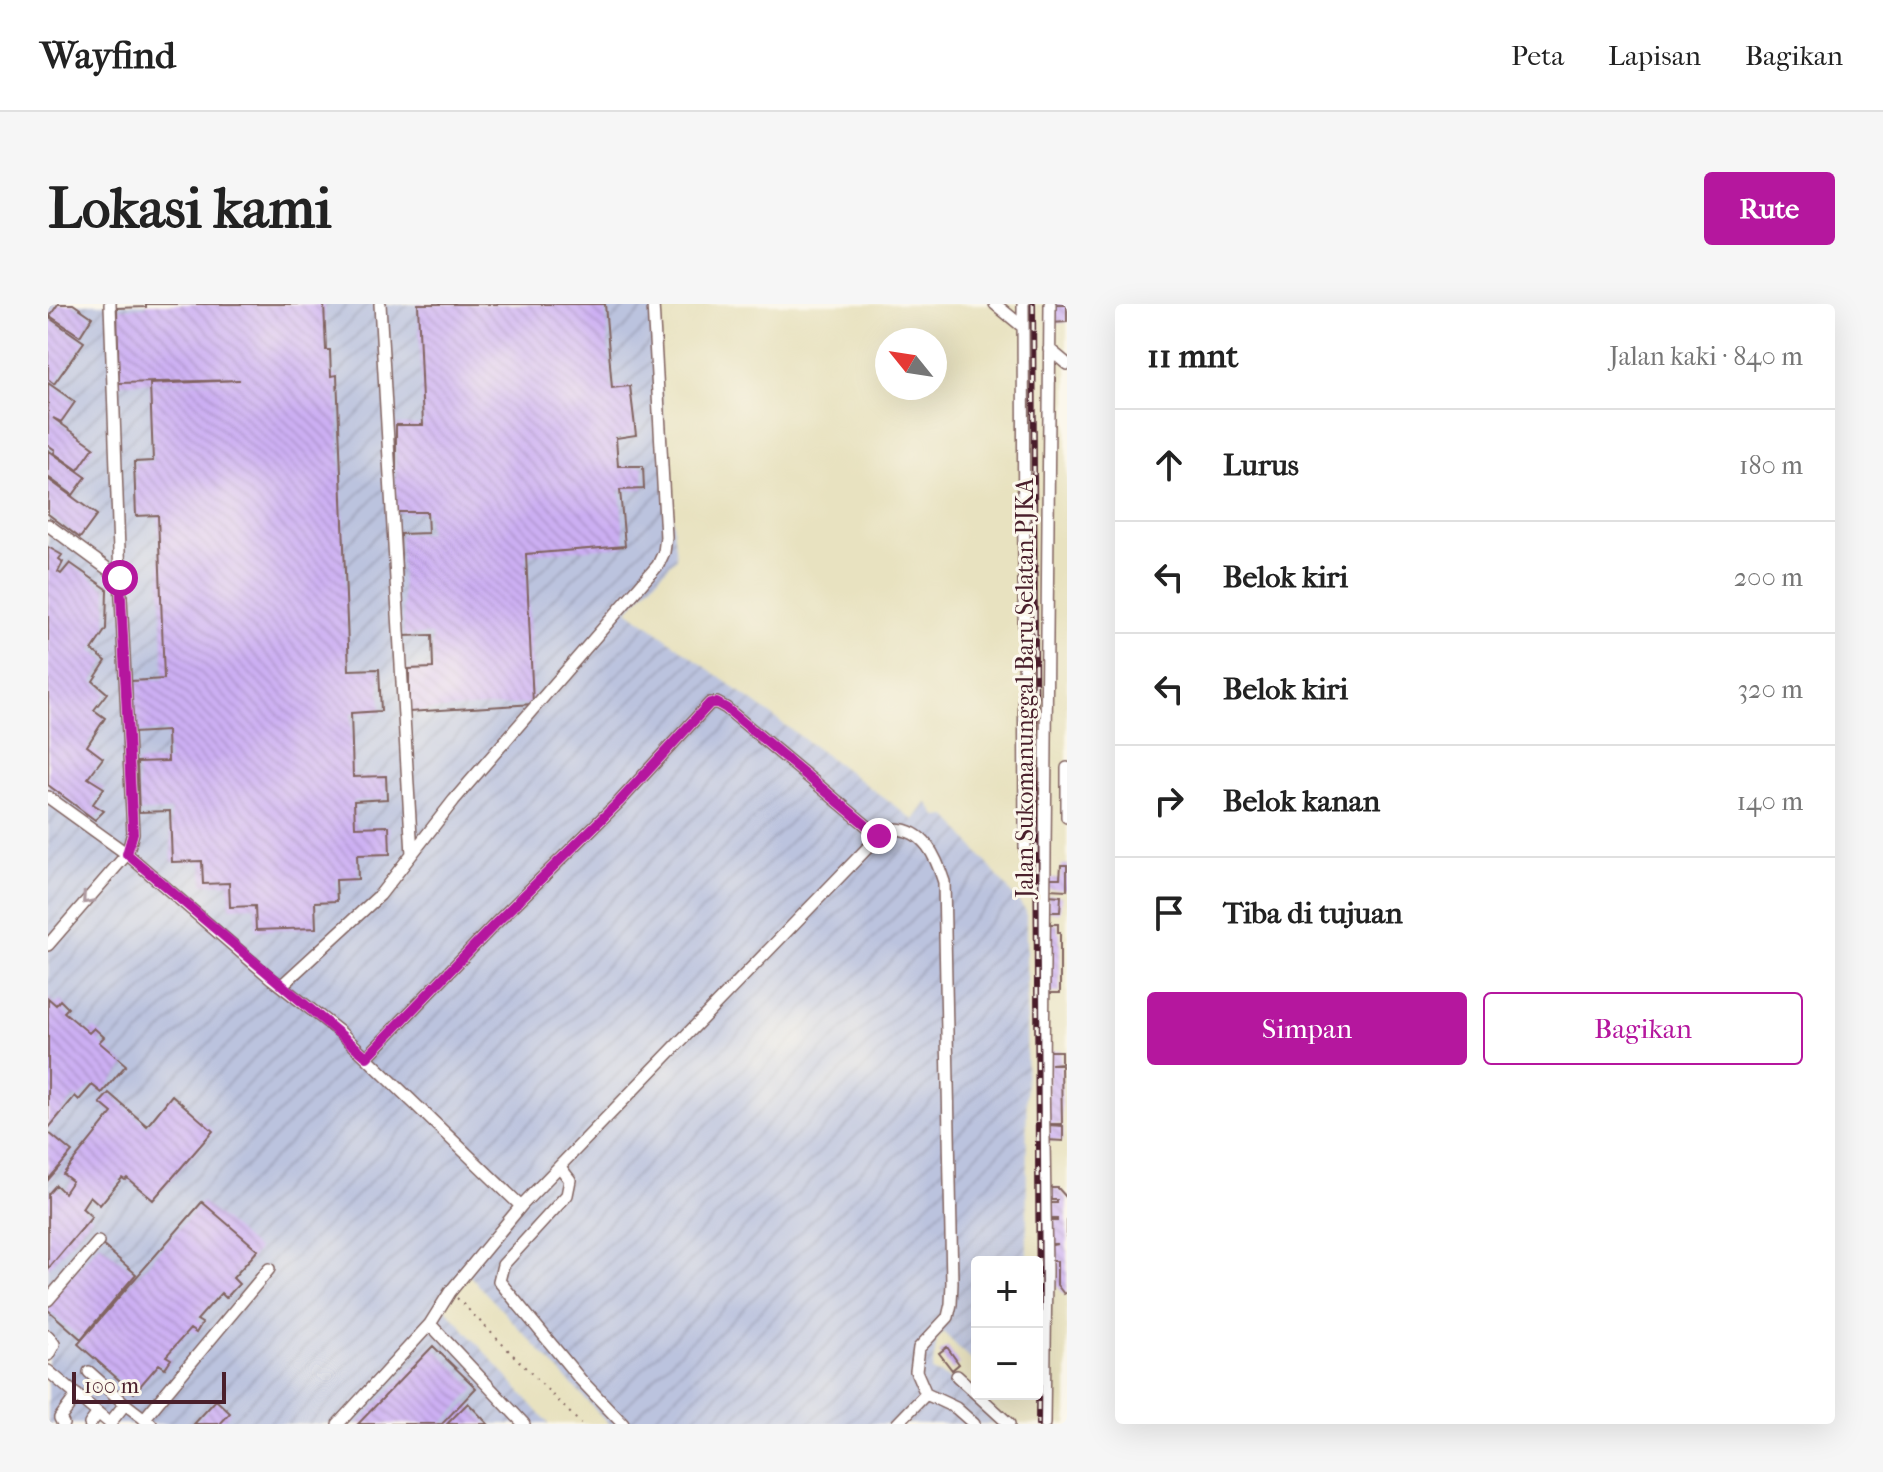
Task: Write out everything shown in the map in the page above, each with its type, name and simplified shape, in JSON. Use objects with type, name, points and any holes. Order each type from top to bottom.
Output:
[{"type":"street","points":[[48,945],[127,854],[133,833],[110,304]]},
{"type":"street","points":[[380,304],[412,854]]},
{"type":"street","points":[[281,986],[380,895],[454,800],[658,565],[666,537],[653,304]]},
{"type":"street","points":[[995,304],[1023,327]]},
{"type":"street","points":[[1023,304],[1025,850]]},
{"type":"street","name":"Jalan Sukomanunggal Baru Selatan PJKA","points":[[1044,1424],[1046,1272],[1043,1072],[1050,304]]},
{"type":"street","points":[[1049,349],[1067,364]]},
{"type":"street","points":[[48,525],[120,578]]},
{"type":"street","points":[[367,1057],[495,924],[619,802],[710,703],[726,708],[879,836]]},
{"type":"street","points":[[1067,768],[1067,817]]},
{"type":"street","points":[[48,797],[127,854],[367,1057],[521,1206]]},
{"type":"street","points":[[338,1424],[430,1324],[450,1292],[521,1206],[879,836],[895,829],[919,836],[936,857],[944,882],[951,1304],[948,1317],[919,1348],[916,1371],[926,1394],[956,1408],[974,1424]]},
{"type":"street","points":[[560,1167],[570,1180],[567,1195],[503,1265],[499,1281],[580,1379],[623,1424]]},
{"type":"street","points":[[48,1300],[98,1242]]},
{"type":"street","points":[[89,1372],[148,1422],[269,1269]]},
{"type":"street","points":[[430,1324],[524,1424]]},
{"type":"street","points":[[48,1336],[54,1344],[48,1355]]},
{"type":"street","points":[[48,1371],[111,1424],[125,1404]]},
{"type":"street","points":[[957,1376],[1009,1424]]},
{"type":"street","points":[[897,1424],[926,1394]]},
{"type":"street","points":[[63,1424],[60,1418],[77,1395]]},
{"type":"street","points":[[90,1424],[98,1413]]},
{"type":"path","points":[[450,1292],[581,1424]]},
{"type":"shaded area","points":[[48,304],[654,304],[676,558],[628,610],[914,820],[927,802],[937,817],[948,816],[1026,911],[1027,1256],[971,1256],[971,1360],[943,1332],[937,1339],[932,1371],[949,1379],[996,1424],[609,1424],[468,1274],[442,1304],[549,1424],[48,1424]]},
{"type":"building","points":[[58,304],[73,304],[92,317],[80,336],[50,316]]},
{"type":"building","points":[[146,304],[324,304],[326,350],[330,350],[331,376],[337,375],[349,670],[379,669],[381,711],[351,713],[353,777],[386,776],[387,799],[354,801],[355,827],[389,826],[390,854],[357,855],[358,879],[336,880],[337,901],[315,902],[316,928],[256,930],[255,906],[230,907],[229,883],[203,884],[202,861],[172,862],[170,811],[139,812],[137,762],[168,761],[167,731],[133,733],[131,681],[164,679],[158,515],[136,516],[134,462],[153,461],[150,384],[240,380],[119,383],[117,308],[146,307]]},
{"type":"building","points":[[418,304],[605,304],[612,388],[630,386],[636,435],[616,438],[618,466],[643,466],[644,489],[620,490],[625,546],[526,554],[533,704],[409,712],[409,669],[433,668],[432,635],[404,636],[400,534],[428,533],[427,512],[396,512],[396,425],[423,425]]},
{"type":"building","points":[[1050,304],[1067,304],[1067,322],[1051,323]]},
{"type":"building","points":[[48,317],[84,342],[54,384],[48,379]]},
{"type":"building","points":[[48,383],[75,402],[61,422],[53,418],[94,447],[78,470],[48,445]]},
{"type":"building","points":[[48,450],[86,477],[73,495],[48,477]]},
{"type":"building","points":[[48,479],[97,515],[80,538],[48,514]]},
{"type":"building","points":[[48,547],[62,555],[59,559],[63,562],[58,572],[61,574],[70,563],[107,589],[106,629],[92,650],[106,661],[93,681],[107,693],[94,710],[105,718],[87,746],[103,758],[88,778],[104,788],[93,804],[104,811],[95,820],[48,785]]},
{"type":"building","points":[[1061,865],[1067,865],[1067,890],[1048,889],[1048,878],[1060,878]]},
{"type":"building","points":[[1048,895],[1061,896],[1060,912],[1048,912]]},
{"type":"building","points":[[1048,924],[1058,924],[1060,933],[1060,993],[1047,993]]},
{"type":"building","points":[[48,998],[56,1005],[60,1000],[68,1008],[64,1012],[89,1033],[94,1028],[104,1037],[99,1042],[126,1065],[102,1093],[92,1085],[79,1100],[75,1096],[48,1129]]},
{"type":"building","points":[[1048,1051],[1061,1051],[1061,1063],[1051,1064],[1061,1064],[1062,1124],[1047,1124]]},
{"type":"building","points":[[109,1093],[147,1126],[172,1095],[213,1131],[153,1200],[127,1178],[122,1178],[100,1205],[90,1196],[82,1208],[92,1217],[48,1269],[48,1194],[56,1185],[64,1193],[72,1181],[63,1174],[112,1113],[100,1103]]},
{"type":"building","points":[[1047,1125],[1063,1126],[1063,1141],[1047,1140]]},
{"type":"building","points":[[48,1132],[72,1152],[48,1180]]},
{"type":"building","points":[[1048,1188],[1058,1188],[1067,1198],[1067,1292],[1064,1294],[1057,1285],[1057,1261],[1048,1261],[1048,1246],[1057,1244],[1048,1244],[1048,1221],[1057,1219],[1048,1219],[1048,1203],[1057,1203],[1057,1200],[1048,1200]]},
{"type":"building","points":[[202,1202],[258,1250],[233,1278],[239,1284],[226,1298],[221,1293],[197,1320],[202,1323],[196,1333],[190,1329],[166,1356],[171,1359],[165,1368],[159,1364],[134,1393],[78,1344]]},
{"type":"building","points":[[100,1243],[136,1274],[81,1339],[48,1310],[48,1303]]},
{"type":"building","points":[[433,1346],[476,1388],[442,1424],[358,1424]]},
{"type":"building","points":[[947,1347],[959,1364],[952,1370],[939,1353]]},
{"type":"building","points":[[216,1400],[230,1413],[220,1424],[194,1424]]},
{"type":"building","points":[[468,1403],[488,1424],[447,1424]]},
{"type":"railway","points":[[1033,304],[1038,1424]]},
{"type":"route","points":[[120,578],[133,833],[127,854],[367,1057],[495,924],[619,802],[710,703],[726,708],[879,836]]}]
